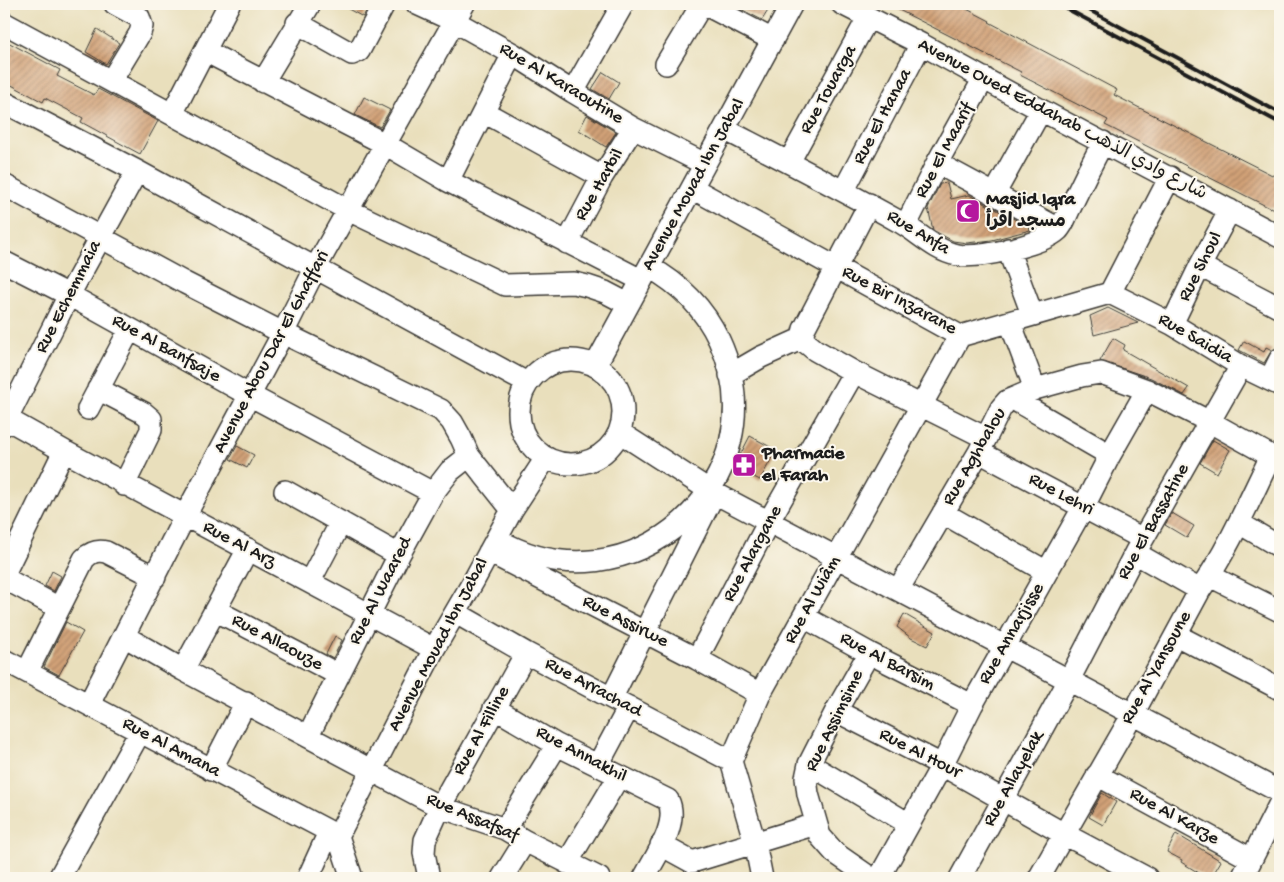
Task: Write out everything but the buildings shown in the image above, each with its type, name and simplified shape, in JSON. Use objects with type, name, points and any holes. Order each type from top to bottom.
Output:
[{"type":"street","points":[[111,81],[140,33],[142,26],[139,17],[115,4]]},
{"type":"street","points":[[172,114],[229,4]]},
{"type":"street","points":[[263,82],[310,4]]},
{"type":"street","points":[[297,23],[352,54],[359,51],[384,4]]},
{"type":"street","name":"Rue Al Karaoutine","points":[[417,4],[459,13],[512,54],[573,92],[633,128],[705,164]]},
{"type":"street","points":[[573,92],[623,4]]},
{"type":"street","points":[[666,64],[703,4],[773,40]]},
{"type":"street","name":"Avenue Mouad Ibn Jabal","points":[[595,366],[792,4]]},
{"type":"street","name":"Avenue Oued Eddahab شارع وادي الذهب","points":[[842,4],[921,44],[1041,110],[1280,236]]},
{"type":"street","name":"Avenue Abou Dar El Ghaffari","points":[[89,704],[316,267],[459,13]]},
{"type":"street","name":"Rue Touarga","points":[[789,162],[868,18]]},
{"type":"street","points":[[4,23],[348,210],[506,285],[574,283],[605,292],[628,304]]},
{"type":"street","name":"Rue El Hanaa","points":[[844,190],[921,44]]},
{"type":"street","points":[[205,51],[386,144],[448,181],[567,243],[645,274],[666,277],[682,290],[702,312],[713,328],[722,346],[730,375],[734,405],[731,435],[712,491],[644,632],[598,765]]},
{"type":"street","points":[[448,181],[512,54]]},
{"type":"street","name":"Rue El Maarif","points":[[906,225],[937,163],[984,78]]},
{"type":"street","points":[[4,102],[316,267],[527,383]]},
{"type":"street","points":[[995,193],[1041,110]]},
{"type":"street","points":[[484,112],[602,178]]},
{"type":"street","name":"Rue Harbil","points":[[567,243],[602,178],[633,128]]},
{"type":"street","name":"Rue Anfa","points":[[724,129],[870,204],[906,225],[925,239],[955,255],[980,256],[1043,239],[1059,229]]},
{"type":"street","points":[[937,163],[1059,229],[1103,142]]},
{"type":"street","name":"Rue Echemmaia","points":[[5,422],[100,236],[137,171]]},
{"type":"street","points":[[1110,293],[1170,177]]},
{"type":"street","points":[[4,185],[185,283],[441,410],[452,422],[469,456],[512,510]]},
{"type":"street","name":"Rue Bir Inzarane","points":[[692,188],[960,336],[1110,293]]},
{"type":"street","points":[[730,375],[761,357],[803,338],[804,329],[870,204]]},
{"type":"street","name":"Rue Shoul","points":[[1172,324],[1230,210]]},
{"type":"street","points":[[1008,249],[1032,314]]},
{"type":"street","name":"Rue Al Banfsaje","points":[[4,262],[69,295],[249,395],[433,493]]},
{"type":"street","points":[[1200,266],[1280,308]]},
{"type":"street","name":"Rue Saidia","points":[[1110,293],[1172,324],[1241,366],[1275,382]]},
{"type":"street","points":[[1010,322],[1035,389]]},
{"type":"street","points":[[88,409],[130,329]]},
{"type":"street","name":"Rue Al Wiâm","points":[[731,761],[760,694],[838,557],[920,404],[960,336]]},
{"type":"street","name":"Rue Lehri","points":[[803,338],[806,344],[815,350],[854,372],[920,404],[983,445],[1084,506],[1139,546],[1205,583],[1280,611]]},
{"type":"street","points":[[1275,382],[1280,359]]},
{"type":"street","points":[[579,360],[595,366],[612,379],[620,394],[623,411],[616,440],[604,453],[584,463],[563,464],[546,458],[530,444],[520,425],[520,403],[527,383],[539,371],[558,361],[579,360]]},
{"type":"street","name":"Rue El Bassatine","points":[[1069,680],[1139,546],[1241,366]]},
{"type":"street","name":"Rue Alargane","points":[[697,659],[769,521],[854,372]]},
{"type":"street","name":"Rue Aghbalou","points":[[898,590],[983,445],[1001,408],[1007,401],[1035,389],[1100,373],[1147,390],[1275,458]]},
{"type":"street","points":[[98,389],[144,413],[151,419],[152,430],[124,485]]},
{"type":"street","name":"Rue Annarjisse","points":[[880,878],[942,765],[972,705],[1147,390]]},
{"type":"street","points":[[1013,399],[1110,454]]},
{"type":"street","name":"Rue Al Arz","points":[[5,422],[64,451],[124,485],[310,581],[434,649]]},
{"type":"street","points":[[619,432],[712,491],[1280,792]]},
{"type":"street","points":[[4,574],[64,451]]},
{"type":"street","name":"Rue Al Waared","points":[[308,736],[399,555],[433,493],[450,471],[469,456]]},
{"type":"street","name":"Avenue Mouad Ibn Jabal","points":[[308,878],[372,770],[434,649],[456,613],[512,510],[546,458]]},
{"type":"street","name":"Rue Al Yansoune","points":[[1039,878],[1133,714],[1275,458]]},
{"type":"street","points":[[285,491],[399,555]]},
{"type":"street","points":[[493,545],[555,560],[576,562],[608,559],[638,550],[666,535],[690,515],[712,491]]},
{"type":"street","points":[[943,512],[1047,572]]},
{"type":"street","points":[[310,581],[341,522]]},
{"type":"street","points":[[1239,523],[1280,547]]},
{"type":"street","name":"Rue Assirwe","points":[[493,545],[644,632],[760,694]]},
{"type":"street","points":[[183,670],[248,549]]},
{"type":"street","points":[[28,672],[84,559],[94,552],[106,552],[155,577]]},
{"type":"street","points":[[4,578],[59,608]]},
{"type":"street","name":"Rue Allaouze","points":[[215,610],[339,676]]},
{"type":"street","name":"Rue Arrachad","points":[[456,613],[526,653],[731,761]]},
{"type":"street","name":"Rue Al Barsim","points":[[804,617],[869,654],[972,705]]},
{"type":"street","points":[[1176,635],[1280,689]]},
{"type":"street","points":[[124,636],[183,670],[372,770]]},
{"type":"street","name":"Rue Al Filline","points":[[427,872],[424,853],[425,840],[440,807],[526,653]]},
{"type":"street","name":"Rue Assimsime","points":[[869,654],[836,711],[809,764],[806,786],[820,836],[843,860],[871,878]]},
{"type":"street","name":"Rue Al Amana","points":[[4,660],[334,834]]},
{"type":"street","name":"Rue Allayelak","points":[[960,878],[1069,680]]},
{"type":"street","points":[[212,770],[246,702]]},
{"type":"street","name":"Rue Annakhil","points":[[494,708],[557,745],[668,800],[671,806],[672,817],[661,845]]},
{"type":"street","name":"Rue Al Hour","points":[[836,711],[942,765],[1064,834],[1147,878]]},
{"type":"street","points":[[59,878],[140,732]]},
{"type":"street","points":[[505,829],[557,745]]},
{"type":"street","points":[[731,761],[755,843],[762,878]]},
{"type":"street","points":[[809,764],[909,824]]},
{"type":"street","name":"Rue Assafsaf","points":[[372,770],[440,807],[505,829],[599,878]]},
{"type":"street","name":"Rue Al Karze","points":[[1097,775],[1251,859]]},
{"type":"street","points":[[567,863],[618,776]]},
{"type":"street","points":[[1242,878],[1280,803]]},
{"type":"street","points":[[644,878],[661,845],[693,870],[755,843],[816,824]]},
{"type":"street","points":[[334,834],[352,878]]},
{"type":"street","points":[[502,878],[525,841]]},
{"type":"railway","points":[[1058,4],[1280,123]]},
{"type":"railway","points":[[1078,4],[1280,113]]},
{"type":"place","name":"Masjid Iqra مسجد اقرأ","points":[[968,211]]},
{"type":"place","name":"Pharmacie el Farah","points":[[744,465]]}]
